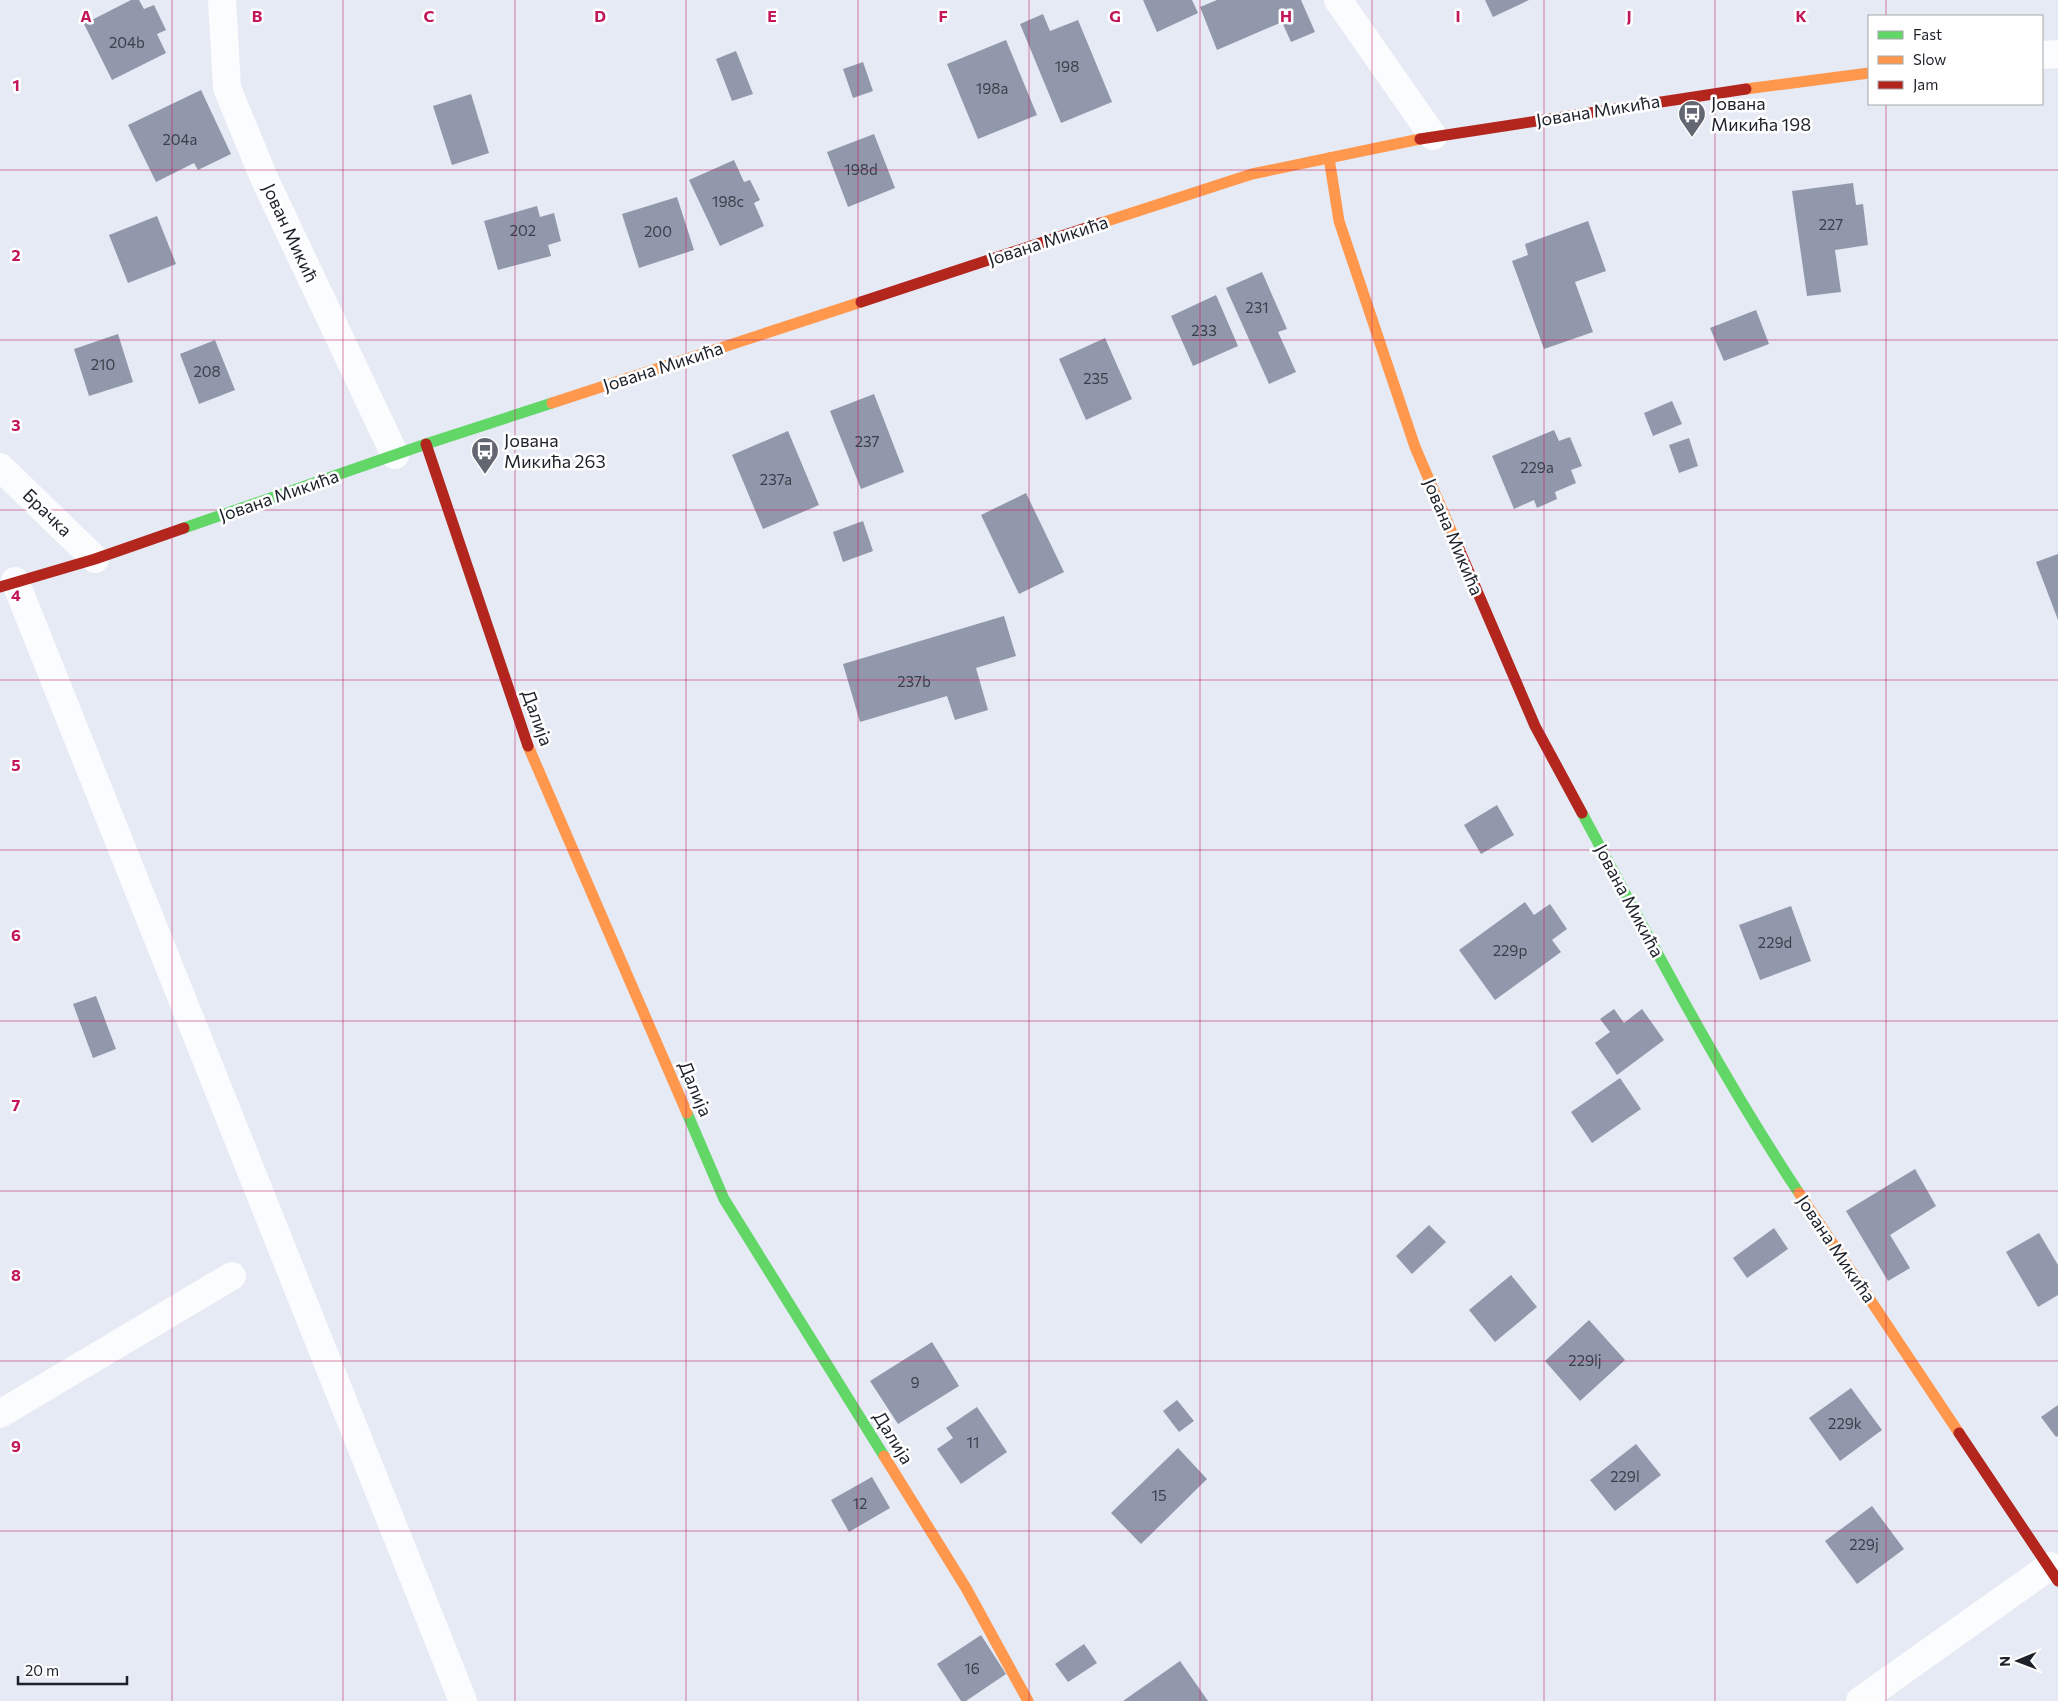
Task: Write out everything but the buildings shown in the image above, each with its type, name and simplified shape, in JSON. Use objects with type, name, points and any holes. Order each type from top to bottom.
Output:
[{"type":"street","name":"Јован Микић","points":[[222,0],[227,88],[264,178],[396,456]]},
{"type":"street","points":[[1338,0],[1433,136]]},
{"type":"street","points":[[2043,55],[2058,54]]},
{"type":"street","name":"Јована Микића","points":[[7,584],[95,559],[426,444],[1252,174],[1433,136],[1687,97],[1868,73]]},
{"type":"street","name":"Јована Микића","points":[[1329,158],[1339,221],[1415,446],[1535,726],[1683,1000],[1770,1149],[2054,1573]]},
{"type":"street","name":"Далија","points":[[426,444],[525,740],[724,1199],[966,1588],[1028,1701]]},
{"type":"street","name":"Брачка","points":[[0,467],[95,559]]},
{"type":"street","points":[[7,584],[463,1701]]},
{"type":"street","points":[[0,1414],[232,1276]]},
{"type":"street","points":[[1860,1701],[2054,1573]]},
{"type":"traffic: fast","points":[[184,528],[426,444],[552,403]]},
{"type":"traffic: fast","points":[[1582,813],[1713,1053],[1799,1193]]},
{"type":"traffic: fast","points":[[687,1113],[724,1199],[884,1456]]},
{"type":"traffic: slow","points":[[1746,89],[1868,73]]},
{"type":"traffic: slow","points":[[1101,223],[1252,174],[1420,139]]},
{"type":"traffic: slow","points":[[1329,158],[1339,221],[1415,447],[1459,549]]},
{"type":"traffic: slow","points":[[552,403],[861,302]]},
{"type":"traffic: slow","points":[[528,746],[687,1113]]},
{"type":"traffic: slow","points":[[1799,1193],[1959,1433]]},
{"type":"traffic: slow","points":[[884,1456],[966,1588],[1028,1701]]},
{"type":"traffic: jam","points":[[1420,139],[1746,89]]},
{"type":"traffic: jam","points":[[861,302],[1101,223]]},
{"type":"traffic: jam","points":[[426,444],[528,746]]},
{"type":"traffic: jam","points":[[0,587],[95,559],[184,528]]},
{"type":"traffic: jam","points":[[1459,549],[1535,726],[1582,813]]},
{"type":"traffic: jam","points":[[1959,1433],[2058,1581]]},
{"type":"place","name":"Јована Микића 198","points":[[1692,138]]},
{"type":"place","name":"Јована Микића 263","points":[[485,475]]}]
